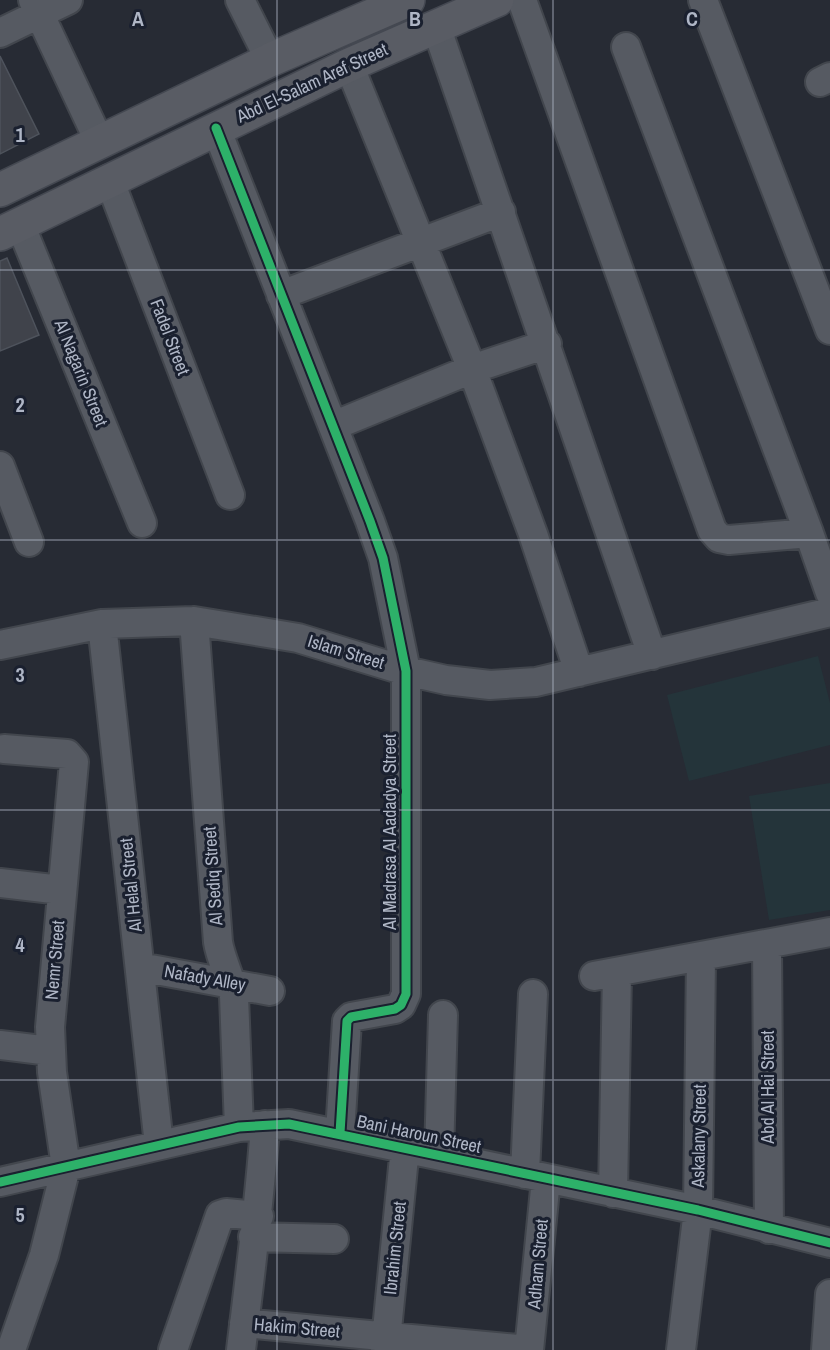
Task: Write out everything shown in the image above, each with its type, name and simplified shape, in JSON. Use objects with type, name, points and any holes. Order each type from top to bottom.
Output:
[{"type":"main road","name":"Abd El-Salam Aref Street","points":[[10,229],[348,65],[497,0]]},
{"type":"main road","name":"Abd El-Salam Aref Street","points":[[0,190],[392,3]]},
{"type":"street","points":[[0,33],[36,7],[68,0]]},
{"type":"street","points":[[240,0],[270,60]]},
{"type":"street","points":[[522,0],[712,530],[718,538],[729,540],[809,534]]},
{"type":"street","points":[[703,0],[830,330]]},
{"type":"street","points":[[36,7],[100,143]]},
{"type":"street","points":[[436,26],[652,655]]},
{"type":"street","points":[[627,46],[830,593]]},
{"type":"street","points":[[348,65],[472,369],[533,534],[579,672]]},
{"type":"street","name":"Al Madrasa Al Aadadya Street","points":[[216,128],[333,426],[382,558],[406,671],[406,994],[401,1005],[395,1009],[351,1017],[347,1021],[340,1133]]},
{"type":"street","name":"Fadel Street","points":[[109,179],[230,495]]},
{"type":"street","points":[[282,295],[501,212]]},
{"type":"street","name":"Al Nagarin Street","points":[[10,229],[142,523]]},
{"type":"street","points":[[333,426],[472,369],[547,344]]},
{"type":"street","points":[[0,466],[29,542]]},
{"type":"street","name":"Islam Street","points":[[0,645],[102,624],[194,621],[298,638],[406,671],[446,680],[490,685],[536,682],[830,612]]},
{"type":"street","name":"Al Sediq Street","points":[[194,621],[218,942],[221,961],[231,982],[252,1126],[256,1226],[243,1337]]},
{"type":"street","name":"Al Helal Street","points":[[102,624],[159,1145]]},
{"type":"street","name":"Nemr Street","points":[[4,749],[67,754],[74,762],[51,1002],[50,1052],[66,1167]]},
{"type":"street","points":[[0,883],[61,890]]},
{"type":"street","points":[[613,1193],[606,974],[830,932]]},
{"type":"street","name":"Abd Al Hai Street","points":[[767,944],[769,1229]]},
{"type":"street","name":"Askalany Street","points":[[681,1350],[698,1210],[701,957]]},
{"type":"street","name":"Nafady Alley","points":[[140,967],[270,991]]},
{"type":"street","name":"Adham Street","points":[[529,1350],[535,1176],[533,994]]},
{"type":"street","points":[[439,1155],[443,1015]]},
{"type":"street","points":[[0,1045],[50,1052]]},
{"type":"street","name":"Bani Haroun Street","points":[[0,1182],[252,1126],[289,1124],[698,1210],[830,1243]]},
{"type":"street","name":"Ibrahim Street","points":[[386,1343],[405,1147]]},
{"type":"street","points":[[11,1350],[44,1255],[66,1167]]},
{"type":"street","points":[[173,1350],[218,1218],[226,1213],[256,1226],[334,1239]]},
{"type":"street","points":[[826,1350],[830,1294]]},
{"type":"street","name":"Hakim Street","points":[[243,1337],[529,1350]]},
{"type":"shaded area","points":[[818,656],[830,703],[830,745],[689,781],[667,695]]},
{"type":"shaded area","points":[[830,783],[830,910],[769,920],[749,796]]},
{"type":"building","points":[[0,56],[39,134],[0,154]]},
{"type":"building","points":[[7,258],[39,335],[0,351],[0,261]]},
{"type":"cycle path","points":[[216,128],[383,558],[406,671],[406,994],[401,1005],[395,1009],[351,1017],[347,1021],[340,1133]]},
{"type":"cycle path","points":[[0,1182],[239,1127],[289,1124],[698,1210],[830,1243]]}]
